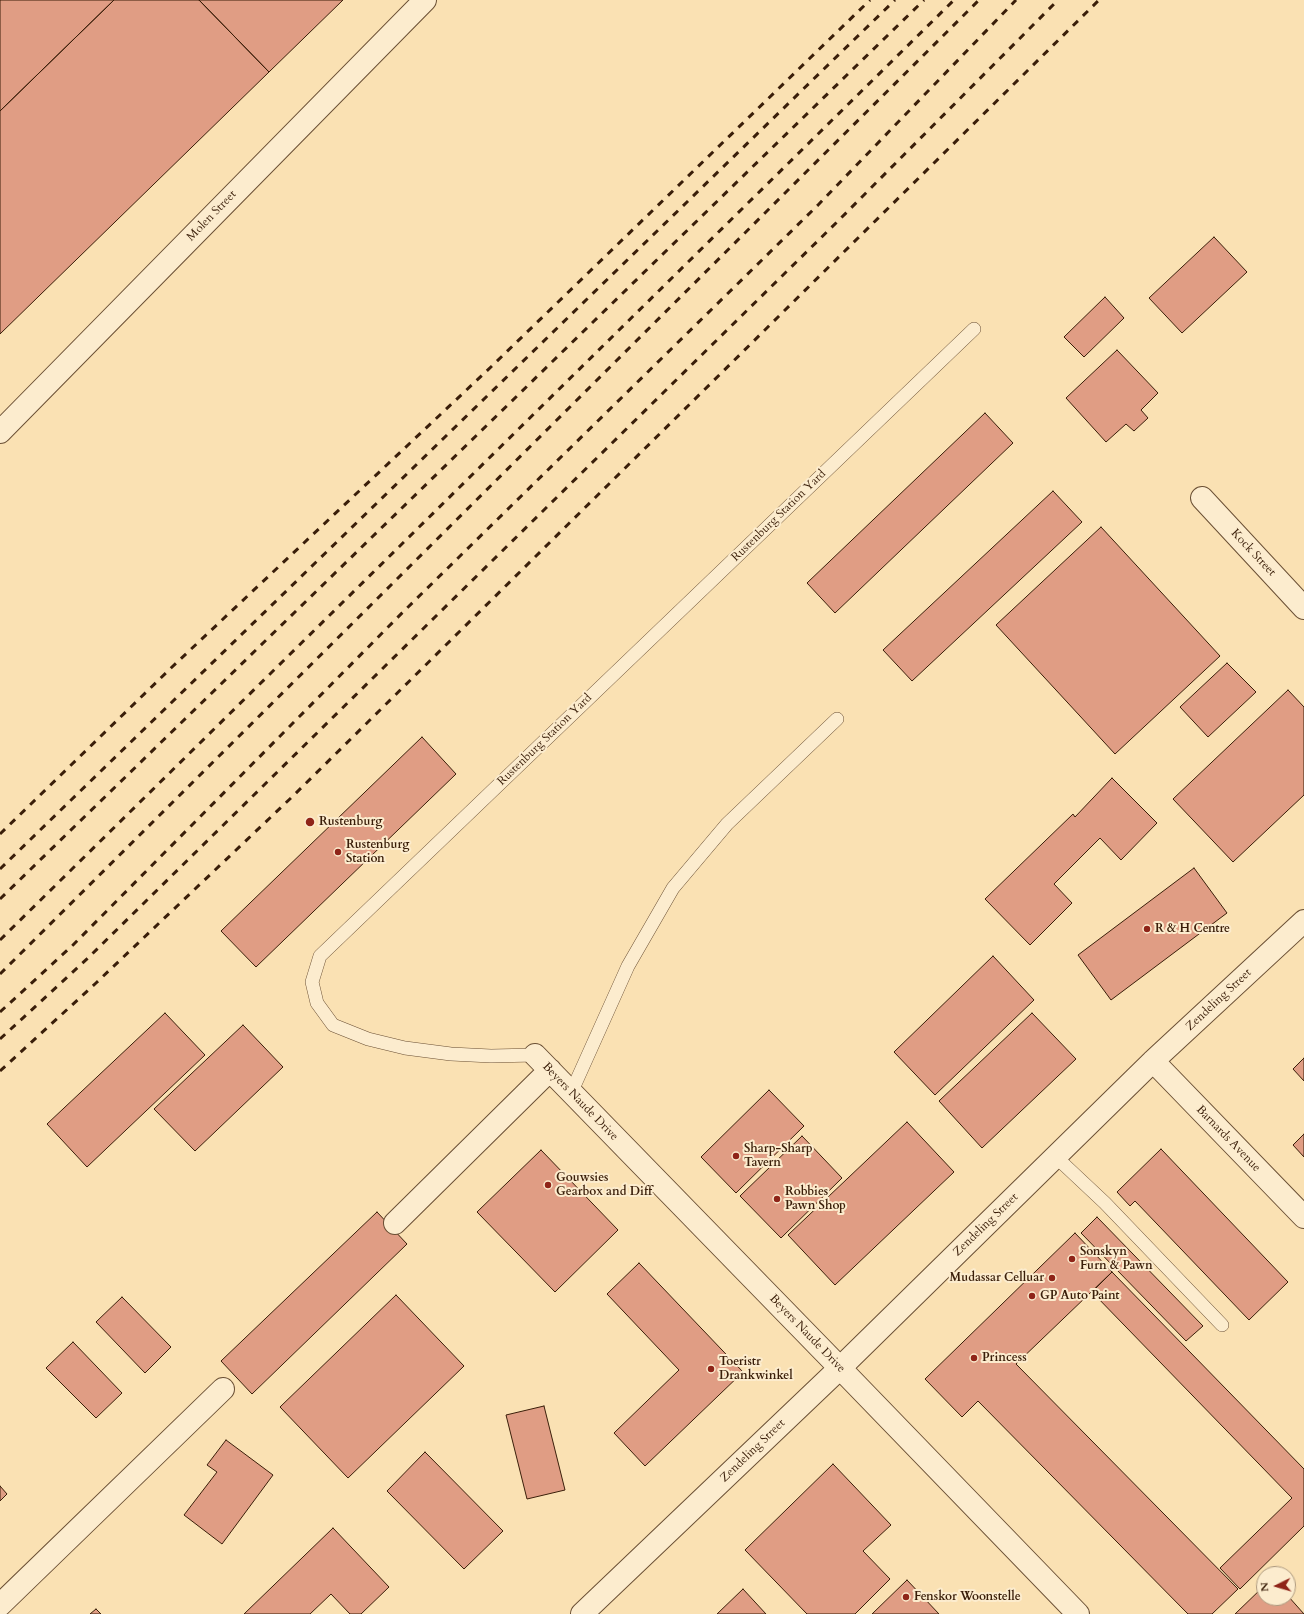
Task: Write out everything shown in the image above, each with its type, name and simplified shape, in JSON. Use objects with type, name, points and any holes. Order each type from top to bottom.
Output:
[{"type":"street","name":"Molen Street","points":[[0,432],[425,0]]},
{"type":"street","name":"Kock Street","points":[[1202,498],[1304,608]]},
{"type":"street","name":"Zendeling Street","points":[[582,1614],[840,1368],[1153,1061],[1304,921]]},
{"type":"street","name":"Beyers Naude Drive","points":[[534,1055],[1078,1614]]},
{"type":"street","name":"Barnards Avenue","points":[[1153,1061],[1304,1217]]},
{"type":"street","points":[[395,1223],[550,1070]]},
{"type":"street","points":[[0,1605],[223,1389]]},
{"type":"lane","name":"Rustenburg Station Yard","points":[[534,1055],[490,1056],[451,1054],[405,1048],[368,1039],[333,1025],[317,1003],[312,982],[320,956],[974,329]]},
{"type":"lane","points":[[572,1094],[628,966],[673,888],[726,824],[837,719]]},
{"type":"lane","points":[[1056,1156],[1105,1203],[1222,1325]]},
{"type":"building","points":[[0,0],[114,0],[0,111]]},
{"type":"building","points":[[114,0],[199,0],[269,72],[0,334],[0,111]]},
{"type":"building","points":[[199,0],[343,0],[269,72]]},
{"type":"building","points":[[1214,237],[1247,272],[1182,333],[1149,298]]},
{"type":"building","points":[[1105,297],[1124,318],[1084,357],[1064,337]]},
{"type":"building","points":[[1117,350],[1158,393],[1141,410],[1148,418],[1134,431],[1126,424],[1106,442],[1066,398]]},
{"type":"building","points":[[985,413],[1013,443],[835,613],[807,583]]},
{"type":"building","points":[[1053,491],[1082,522],[912,681],[883,650]]},
{"type":"building","points":[[1101,527],[1220,656],[1115,754],[996,625]]},
{"type":"building","points":[[1227,663],[1256,692],[1208,737],[1180,707]]},
{"type":"building","points":[[1288,690],[1304,707],[1304,795],[1233,862],[1173,799]]},
{"type":"building","name":"Rustenburg Station","points":[[422,737],[456,774],[256,967],[221,931]]},
{"type":"building","points":[[1112,778],[1157,823],[1121,860],[1100,838],[1054,884],[1072,903],[1030,945],[985,899],[1073,814],[1075,817]]},
{"type":"building","points":[[1194,868],[1227,913],[1111,1000],[1078,955]]},
{"type":"building","points":[[993,956],[1034,1000],[935,1095],[894,1052]]},
{"type":"building","points":[[165,1013],[205,1055],[87,1167],[47,1124]]},
{"type":"building","points":[[1032,1013],[1076,1059],[982,1148],[939,1101]]},
{"type":"building","points":[[243,1025],[283,1067],[195,1151],[154,1109]]},
{"type":"building","points":[[1304,1058],[1304,1081],[1293,1069]]},
{"type":"building","points":[[769,1090],[804,1126],[736,1193],[701,1157]]},
{"type":"building","points":[[907,1122],[954,1172],[835,1285],[788,1235]]},
{"type":"building","points":[[1304,1134],[1304,1157],[1293,1145]]},
{"type":"building","points":[[802,1136],[842,1178],[781,1238],[740,1196]]},
{"type":"building","points":[[1161,1149],[1288,1282],[1249,1320],[1135,1201],[1130,1206],[1117,1192]]},
{"type":"building","points":[[541,1150],[618,1230],[555,1292],[477,1212]]},
{"type":"building","points":[[377,1212],[407,1244],[252,1394],[221,1361]]},
{"type":"building","points":[[1097,1217],[1203,1326],[1186,1341],[1081,1233]]},
{"type":"building","points":[[1075,1233],[1112,1272],[1016,1364],[1238,1589],[1212,1614],[1188,1614],[978,1401],[962,1417],[925,1379]]},
{"type":"building","points":[[639,1263],[743,1372],[645,1466],[614,1433],[679,1370],[607,1294]]},
{"type":"building","points":[[1112,1272],[1304,1469],[1304,1526],[1263,1566],[1256,1566],[1256,1573],[1240,1589],[1220,1568],[1292,1498],[1092,1292]]},
{"type":"building","points":[[396,1295],[464,1366],[348,1478],[280,1407]]},
{"type":"building","points":[[122,1297],[171,1347],[145,1373],[96,1322]]},
{"type":"building","points":[[73,1342],[122,1393],[96,1418],[46,1368]]},
{"type":"building","points":[[544,1406],[565,1490],[527,1499],[506,1415]]},
{"type":"building","points":[[226,1440],[273,1475],[222,1544],[184,1515],[217,1472],[207,1465]]},
{"type":"building","points":[[425,1452],[503,1531],[464,1569],[387,1491]]},
{"type":"building","points":[[833,1464],[891,1525],[863,1551],[890,1579],[855,1614],[807,1614],[745,1550]]},
{"type":"building","points":[[0,1486],[7,1494],[0,1501]]},
{"type":"building","points":[[333,1528],[389,1587],[361,1614],[350,1614],[331,1594],[310,1614],[244,1614]]},
{"type":"building","name":"Fenskor Woonstelle","points":[[907,1580],[939,1614],[872,1614]]},
{"type":"building","points":[[743,1589],[766,1614],[717,1614]]},
{"type":"building","points":[[1256,1594],[1256,1606],[1296,1605],[1304,1614],[1235,1614]]},
{"type":"building","points":[[96,1609],[101,1614],[90,1614]]},
{"type":"railway","points":[[0,834],[171,668],[493,365],[870,0]]},
{"type":"railway","points":[[0,869],[895,0]]},
{"type":"railway","points":[[0,899],[924,0]]},
{"type":"railway","points":[[0,940],[954,0]]},
{"type":"railway","points":[[0,974],[979,0]]},
{"type":"railway","points":[[0,1012],[73,945],[405,610],[819,204],[1016,0]]},
{"type":"railway","points":[[0,1039],[88,958],[838,221],[1058,0]]},
{"type":"railway","points":[[0,1071],[96,983],[293,796],[1099,0]]},
{"type":"place","name":"Rustenburg","points":[[310,822]]},
{"type":"place","name":"Rustenburg Station","points":[[338,852]]},
{"type":"place","name":"R & H Centre","points":[[1147,929]]},
{"type":"place","name":"Sharp-Sharp Tavern","points":[[736,1156]]},
{"type":"place","name":"Gouwsies Gearbox and Diff","points":[[548,1185]]},
{"type":"place","name":"Robbies Pawn Shop","points":[[777,1199]]},
{"type":"place","name":"Sonskyn Furn & Pawn","points":[[1072,1259]]},
{"type":"place","name":"Mudassar Celluar","points":[[1052,1278]]},
{"type":"place","name":"GP Auto Paint","points":[[1032,1296]]},
{"type":"place","name":"Princess","points":[[974,1358]]},
{"type":"place","name":"Toeristr Drankwinkel","points":[[711,1369]]},
{"type":"place","name":"Fenskor Woonstelle","points":[[906,1597]]}]
